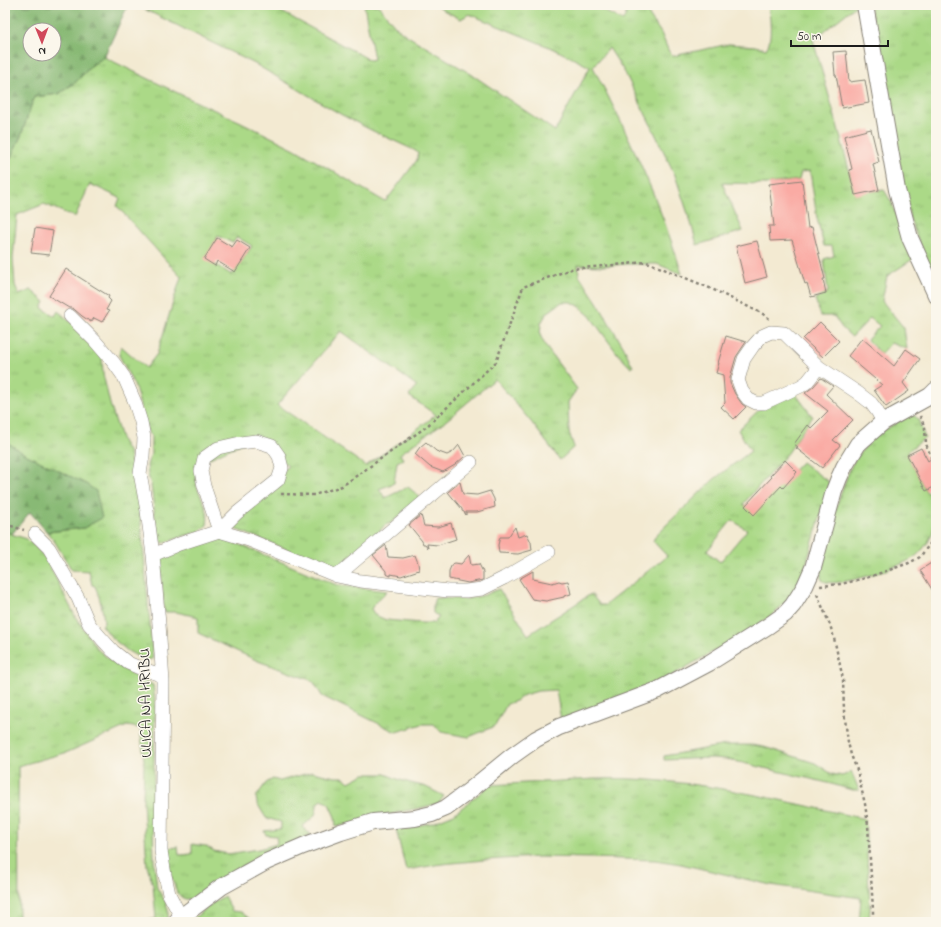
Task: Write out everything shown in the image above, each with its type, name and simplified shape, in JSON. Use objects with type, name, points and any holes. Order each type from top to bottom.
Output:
[{"type":"street","points":[[865,5],[897,190],[910,238],[936,295]]},
{"type":"street","name":"ULICA NA HRIBU","points":[[70,316],[95,341],[124,377],[134,400],[144,438],[140,473],[153,555],[162,675],[161,850],[169,894],[179,920]]},
{"type":"street","points":[[819,367],[807,382],[801,386],[764,403],[756,403],[748,398],[742,391],[738,380],[744,360],[752,346],[762,336],[772,332],[784,333],[819,367],[871,403],[877,410],[883,422]]},
{"type":"street","points":[[179,920],[221,887],[266,862],[316,842],[374,822],[415,818],[432,814],[446,808],[536,739],[559,727],[658,690],[709,663],[768,626],[785,614],[809,586],[834,491],[844,467],[858,444],[883,422],[930,396],[936,390]]},
{"type":"street","points":[[153,555],[179,544],[219,531],[237,513],[278,480],[282,468],[279,456],[272,446],[256,441],[240,443],[218,448],[204,458],[201,471],[204,486],[219,531]]},
{"type":"street","points":[[337,576],[471,462]]},
{"type":"street","points":[[219,531],[249,540],[337,576],[360,581],[441,590],[466,591],[482,589],[549,552]]},
{"type":"street","points":[[35,534],[49,548],[78,598],[89,624],[102,639],[113,651],[128,663],[142,670],[162,675]]},
{"type":"path","points":[[262,494],[314,496],[342,486],[426,427],[496,362],[523,287],[571,269],[647,262],[712,289],[763,314],[776,323],[784,333]]},
{"type":"path","points":[[916,404],[925,428],[926,444],[936,467]]},
{"type":"path","points":[[5,525],[35,534]]},
{"type":"path","points":[[873,922],[868,825],[857,770],[848,742],[844,710],[843,679],[836,645],[830,626],[809,586],[841,584],[866,578],[910,563],[920,557],[932,541],[936,531]]},
{"type":"green space","points":[[5,5],[128,5],[104,57],[92,65],[77,81],[59,94],[34,97],[21,136],[5,169]]},
{"type":"green space","points":[[136,5],[269,5],[370,60],[374,59],[364,5],[378,5],[396,27],[406,35],[471,74],[555,131],[590,67],[554,49],[469,14],[461,19],[437,5],[593,5],[623,21],[626,14],[625,5],[644,5],[661,33],[669,52],[673,56],[729,44],[755,46],[766,49],[770,40],[768,5],[857,5],[813,40],[855,193],[884,190],[892,203],[903,237],[913,259],[887,276],[882,301],[904,328],[907,349],[891,343],[881,354],[867,340],[880,326],[870,318],[852,337],[842,328],[834,316],[821,316],[815,299],[828,292],[824,259],[834,256],[832,246],[824,246],[817,218],[810,171],[801,172],[799,180],[766,184],[722,183],[743,231],[697,245],[675,175],[624,71],[609,48],[593,67],[619,117],[642,168],[664,220],[682,274],[657,264],[602,266],[578,265],[579,275],[624,348],[633,367],[631,368],[617,353],[590,316],[579,306],[571,302],[562,302],[547,313],[541,323],[540,335],[546,347],[577,389],[568,402],[569,432],[574,447],[560,460],[532,423],[495,379],[448,419],[400,454],[403,459],[397,462],[394,483],[379,489],[385,498],[408,487],[419,496],[418,501],[391,523],[385,525],[376,535],[346,560],[340,570],[235,529],[234,526],[236,522],[288,466],[253,438],[197,464],[197,486],[206,506],[208,518],[207,525],[200,531],[163,543],[159,539],[157,533],[151,485],[148,475],[147,465],[151,454],[151,435],[148,433],[135,387],[119,355],[121,346],[146,368],[157,354],[181,277],[117,206],[120,198],[90,184],[75,217],[44,204],[17,215],[13,258],[15,285],[19,295],[31,290],[45,302],[42,308],[55,316],[58,311],[91,340],[102,358],[103,374],[110,404],[122,441],[129,453],[140,511],[153,659],[144,660],[128,651],[112,638],[102,625],[104,623],[101,604],[95,586],[92,585],[89,571],[72,570],[47,532],[84,528],[23,453],[5,441],[5,169],[21,136],[34,97],[59,94],[77,81],[92,65],[104,57],[295,149],[386,201],[417,160],[418,153],[342,115],[255,64]],"holes":[[[218,236],[233,243],[237,237],[252,246],[232,275],[206,259]],[[341,331],[417,386],[409,396],[436,415],[366,466],[277,405]]]},
{"type":"green space","points":[[870,5],[936,5],[936,265],[928,265],[910,219]]},
{"type":"green space","points":[[794,392],[813,417],[788,453],[743,504],[755,511],[802,462],[830,483],[804,572],[796,588],[775,613],[742,635],[657,684],[561,720],[556,690],[538,691],[524,695],[516,701],[507,704],[495,726],[469,737],[441,732],[434,724],[422,724],[396,732],[322,696],[313,681],[258,661],[198,633],[198,617],[176,612],[164,612],[160,560],[163,555],[197,545],[206,540],[218,538],[233,542],[337,585],[387,591],[371,609],[375,615],[386,620],[434,623],[439,617],[433,613],[435,598],[467,599],[485,595],[499,589],[528,635],[591,594],[600,605],[605,605],[667,556],[653,541],[656,535],[713,480],[751,451],[738,430],[760,409]],"holes":[[[732,520],[747,530],[720,562],[707,551]]]},
{"type":"green space","points":[[909,415],[915,416],[918,419],[925,438],[908,451],[909,458],[927,493],[936,489],[935,523],[928,542],[916,556],[910,560],[869,576],[840,582],[828,582],[822,580],[822,559],[826,542],[844,483],[854,461],[877,435]]},
{"type":"green space","points":[[5,441],[23,453],[86,484],[96,491],[102,518],[84,528],[47,532],[30,512],[12,534],[5,532]]},
{"type":"green space","points":[[5,532],[27,539],[45,557],[75,616],[98,650],[118,666],[153,685],[155,702],[153,825],[154,861],[157,888],[166,903],[168,910],[168,919],[166,922],[125,922],[156,919],[153,885],[147,866],[143,802],[144,760],[140,728],[127,726],[68,752],[18,766],[19,922],[5,922]]},
{"type":"green space","points":[[726,745],[752,745],[764,747],[815,763],[832,774],[842,776],[851,771],[859,790],[852,790],[726,759],[712,758],[664,760],[664,756]]},
{"type":"green space","points":[[312,772],[335,777],[343,777],[349,782],[364,774],[385,774],[426,787],[444,796],[439,803],[336,827],[335,817],[329,804],[322,800],[317,804],[315,815],[302,827],[311,835],[210,887],[192,898],[186,899],[181,897],[176,889],[169,869],[168,856],[170,848],[178,847],[179,855],[192,854],[192,844],[206,846],[214,851],[228,854],[259,849],[277,844],[276,836],[266,835],[264,831],[281,829],[281,822],[266,818],[257,803],[256,797],[266,783],[273,779],[280,781]]},
{"type":"green space","points":[[595,779],[661,781],[720,788],[865,819],[870,908],[869,922],[859,922],[861,898],[771,885],[681,864],[655,860],[537,857],[442,864],[406,870],[396,829],[432,823],[454,814],[490,785]]},
{"type":"green space","points":[[224,896],[232,911],[241,912],[254,922],[189,922],[213,903]]},
{"type":"building","points":[[846,51],[849,82],[865,80],[869,103],[842,108],[835,75],[833,52]]},
{"type":"building","points":[[871,129],[879,162],[873,164],[879,190],[855,195],[849,170],[852,169],[844,136]]},
{"type":"building","points":[[802,180],[808,228],[812,227],[825,279],[823,279],[826,293],[811,297],[807,283],[805,284],[792,240],[770,241],[769,226],[774,226],[769,184]]},
{"type":"building","points":[[35,228],[53,231],[49,255],[31,253]]},
{"type":"building","points":[[217,238],[232,247],[237,240],[250,248],[235,272],[217,261],[215,266],[204,259]]},
{"type":"building","points":[[757,241],[767,277],[745,283],[736,246]]},
{"type":"building","points":[[66,269],[109,296],[108,298],[111,301],[106,310],[109,311],[102,322],[94,318],[91,322],[72,308],[69,308],[49,296]]},
{"type":"building","points":[[820,322],[839,341],[823,357],[803,339]]},
{"type":"building","points":[[726,336],[746,342],[736,357],[730,378],[730,383],[735,394],[746,407],[734,419],[721,407],[725,403],[723,375],[716,373]]},
{"type":"building","points":[[862,338],[894,366],[906,349],[920,359],[903,383],[909,391],[886,407],[874,390],[882,385],[848,356]]},
{"type":"building","points":[[821,378],[833,386],[826,394],[853,420],[833,440],[840,445],[822,468],[796,448],[798,447],[794,444],[808,425],[811,428],[828,411],[805,393]]},
{"type":"building","points":[[426,442],[436,451],[447,455],[453,452],[459,445],[465,456],[455,465],[443,472],[430,467],[415,454]]},
{"type":"building","points":[[921,448],[928,461],[936,455],[936,486],[926,491],[907,455]]},
{"type":"building","points":[[785,460],[797,472],[783,488],[781,486],[754,515],[745,506],[772,477],[770,476]]},
{"type":"building","points":[[460,482],[463,494],[477,495],[490,491],[494,499],[495,507],[477,512],[466,512],[466,515],[448,492]]},
{"type":"building","points":[[421,515],[424,526],[438,527],[451,523],[456,539],[438,545],[427,544],[428,548],[425,544],[423,544],[409,525]]},
{"type":"building","points":[[515,527],[518,537],[527,534],[531,542],[532,550],[518,554],[499,553],[498,545],[500,537],[508,537]]},
{"type":"building","points":[[386,545],[388,557],[403,558],[415,555],[419,570],[401,576],[391,574],[391,576],[386,574],[386,571],[373,555]]},
{"type":"building","points":[[469,555],[471,565],[479,564],[483,572],[483,580],[468,583],[449,579],[449,571],[452,564],[461,564]]},
{"type":"building","points":[[936,560],[936,596],[920,570]]},
{"type":"building","points":[[533,571],[533,579],[552,583],[568,581],[571,594],[546,601],[532,599],[519,579]]}]
